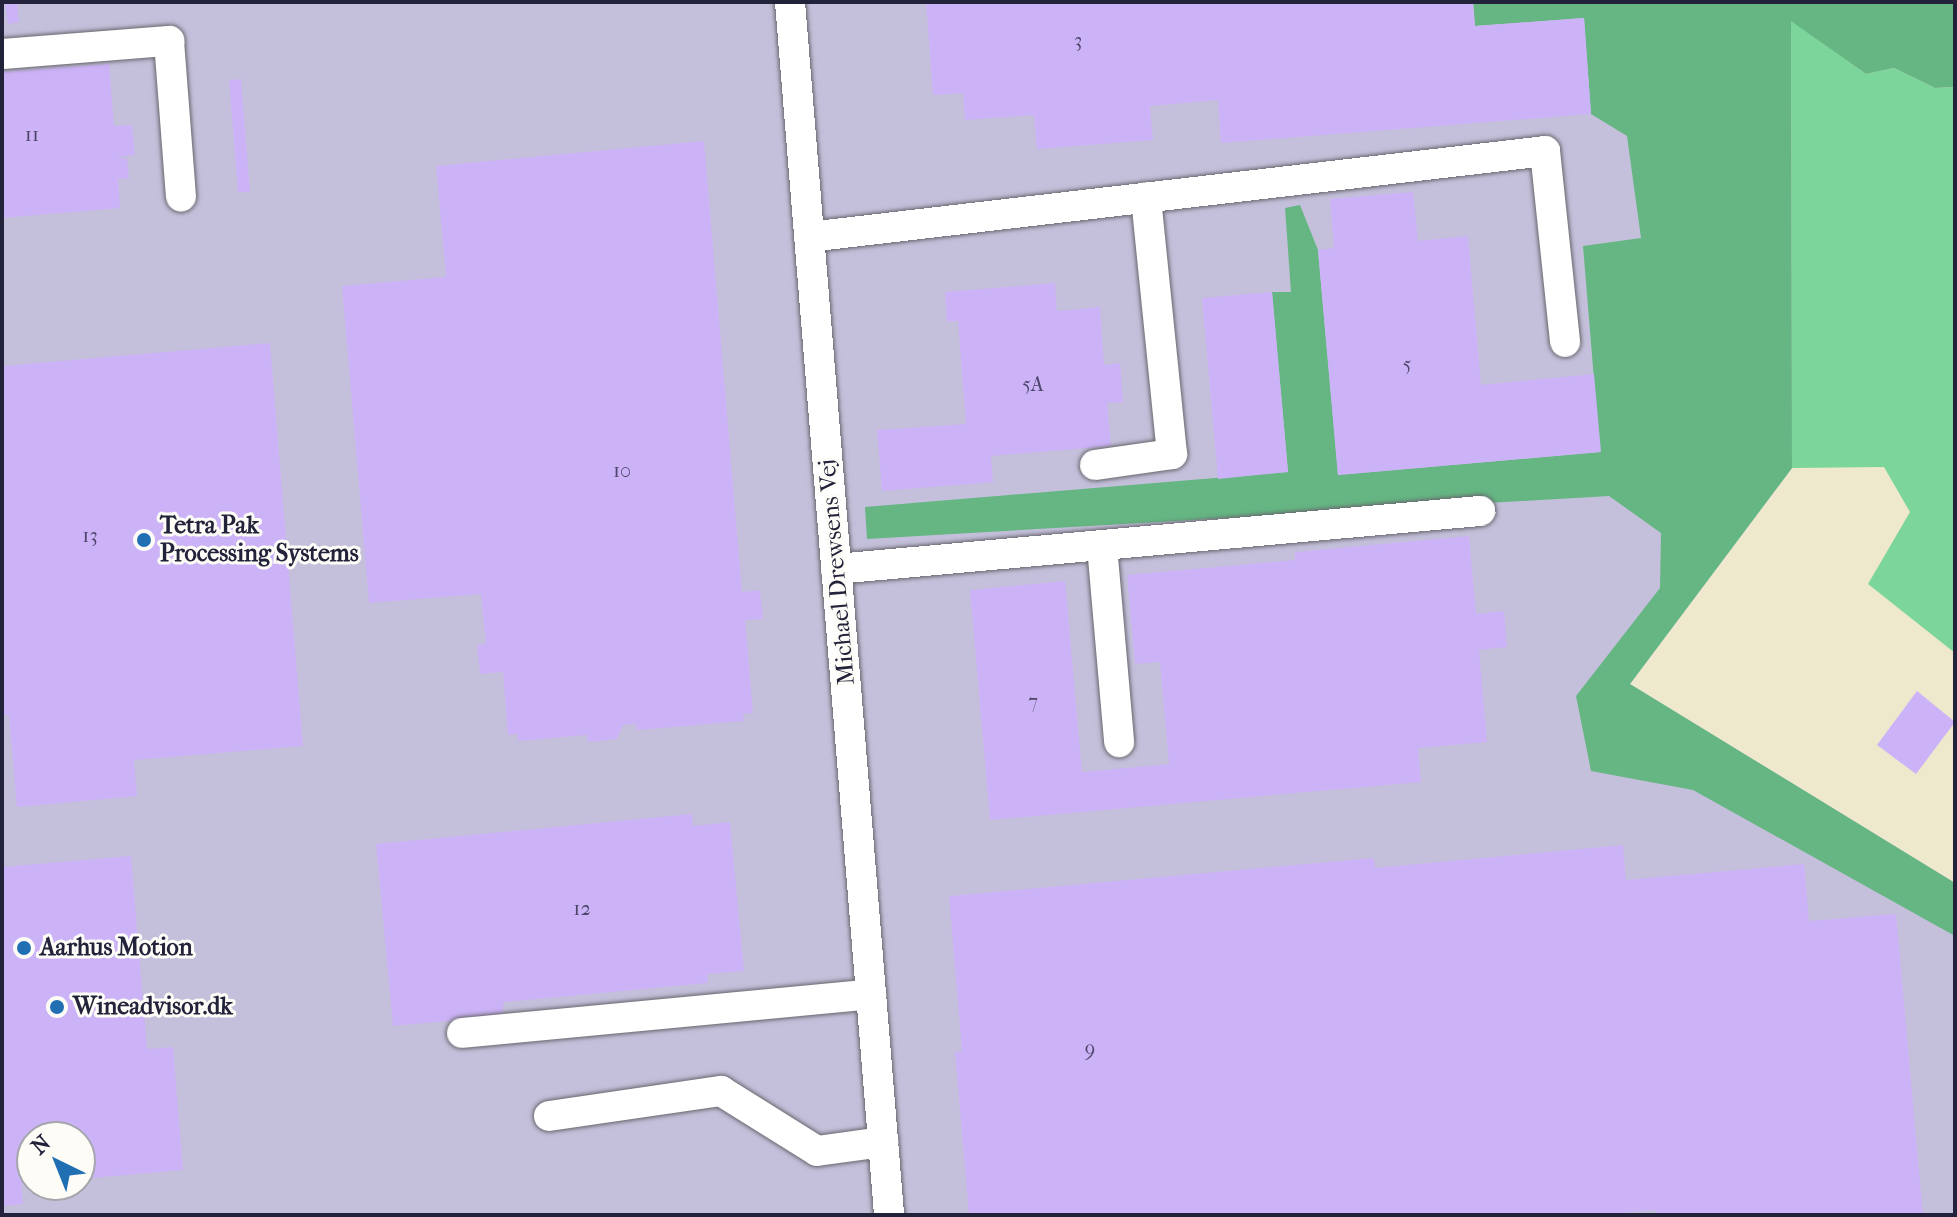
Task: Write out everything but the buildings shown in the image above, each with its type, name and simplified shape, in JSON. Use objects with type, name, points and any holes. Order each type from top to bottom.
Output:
[{"type":"street","name":"Michael Drewsens Vej","points":[[790,2],[889,1215]]},
{"type":"street","points":[[2,54],[169,41],[181,197]]},
{"type":"street","points":[[809,237],[1545,151],[1565,342]]},
{"type":"street","points":[[1095,465],[1172,454],[1146,197]]},
{"type":"street","points":[[836,569],[1480,511]]},
{"type":"street","points":[[1102,546],[1119,742]]},
{"type":"street","points":[[462,1033],[871,994]]},
{"type":"street","points":[[549,1116],[721,1091],[817,1151],[883,1142]]},
{"type":"shaded area","points":[[2,2],[1791,2],[1792,468],[1630,684],[1955,883],[1955,1215],[2,1215]]},
{"type":"green space","points":[[1473,2],[1955,2],[1955,87],[1935,88],[1894,68],[1866,74],[1791,21],[1792,468],[1630,684],[1955,883],[1955,936],[1693,790],[1591,771],[1576,696],[1660,588],[1661,533],[1609,496],[867,539],[865,507],[1288,472],[1272,292],[1291,292],[1285,208],[1300,205],[1318,250],[1338,475],[1600,452],[1583,246],[1641,238],[1627,136],[1591,114],[1584,18],[1475,26]]},
{"type":"green space","points":[[1791,20],[1866,74],[1894,68],[1935,88],[1955,87],[1955,653],[1868,584],[1910,512],[1884,467],[1792,468]]},
{"type":"place","name":"Tetra Pak Processing Systems","points":[[144,540]]},
{"type":"place","name":"Aarhus Motion","points":[[24,948]]},
{"type":"place","name":"Wineadvisor.dk","points":[[57,1007]]}]
